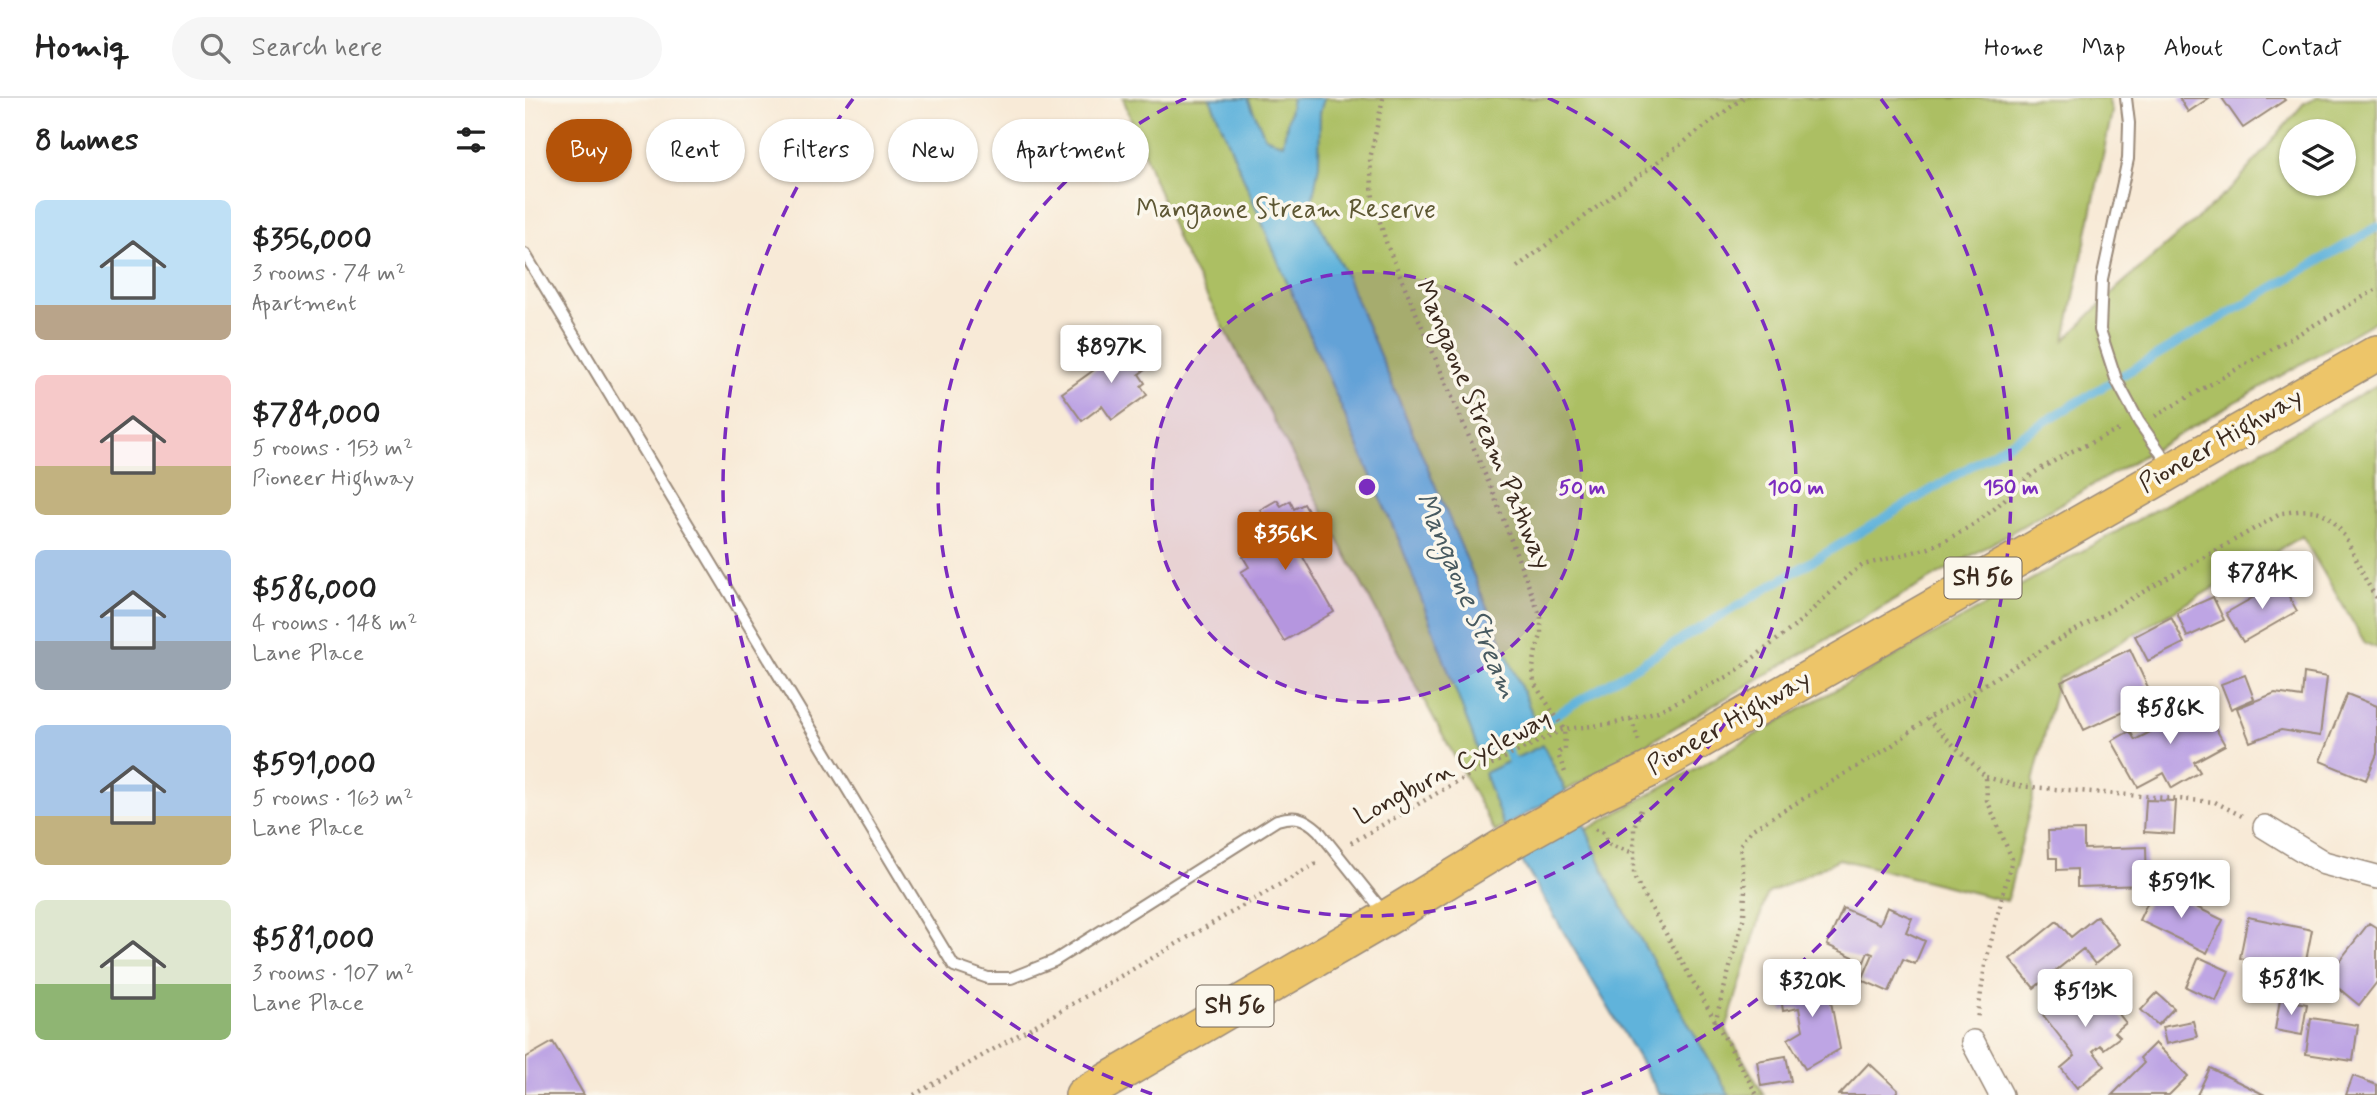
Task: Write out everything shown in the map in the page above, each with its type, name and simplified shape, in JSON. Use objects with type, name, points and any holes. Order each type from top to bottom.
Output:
[{"type":"main road","name":"Pioneer Highway","points":[[1083,1095],[1509,843],[1587,811],[1649,770],[2377,352]]},
{"type":"street","points":[[2265,827],[2324,863],[2377,877]]},
{"type":"street","points":[[1973,1042],[2001,1095]]},
{"type":"lane","points":[[2126,98],[2129,123],[2128,159],[2102,279],[2100,330],[2116,379],[2139,422],[2172,469]]},
{"type":"lane","points":[[525,254],[954,966],[988,978],[1011,978],[1054,961],[1277,820],[1298,816],[1308,821],[1336,852],[1388,917]]},
{"type":"path","name":"Mangaone Stream Pathway","points":[[1383,98],[1370,159],[1373,199],[1387,245],[1493,493],[1541,618],[1541,636],[1533,668],[1534,683],[1564,729]]},
{"type":"path","points":[[1517,267],[1743,98]]},
{"type":"path","points":[[2163,412],[2377,289]]},
{"type":"path","name":"Longburn Cycleway","points":[[914,1095],[1465,777],[1564,729],[1612,724],[1658,711],[1731,675],[1795,626],[1863,565],[1929,548],[1973,526],[2032,474],[2066,454],[2116,431]]},
{"type":"path","points":[[1715,1022],[1744,916],[1745,889],[1740,845],[1751,830],[2065,636],[2282,513],[2312,510],[2324,513],[2339,527],[2369,588],[2377,597]]},
{"type":"path","points":[[1632,719],[1642,751]]},
{"type":"path","points":[[1927,719],[1986,777],[2018,786],[2215,802],[2265,827]]},
{"type":"path","points":[[1559,757],[1559,752],[1566,748],[1564,729]]},
{"type":"path","points":[[1973,1042],[1985,965],[2013,859],[1987,800],[1986,777]]},
{"type":"path","points":[[1644,803],[1634,827],[1634,877],[1757,1095]]},
{"type":"path","points":[[1587,811],[1610,845],[1634,853]]},
{"type":"green space","name":"Mangaone Stream Reserve","points":[[1123,98],[2108,98],[2112,112],[2065,340],[2117,288],[2232,188],[2279,133],[2279,196],[2356,196],[2356,119],[2290,119],[2304,103],[2317,98],[2377,98],[2377,320],[1495,832],[1179,244],[1149,166],[1149,119],[1131,119]]},
{"type":"green space","points":[[2377,385],[2377,648],[2365,643],[2302,536],[2058,679],[2007,901],[1839,859],[1767,894],[1726,1030],[1764,1095],[1690,1095],[1554,848]]},
{"type":"water","points":[[1210,98],[1248,98],[1265,137],[1283,144],[1292,98],[1324,98],[1320,113],[1319,165],[1311,208],[1344,271],[1538,727],[1481,758],[1401,545]]},
{"type":"water","points":[[1543,745],[1566,791],[1504,827],[1484,773]]},
{"type":"water","points":[[1583,822],[1612,889],[1729,1095],[1660,1095],[1520,858]]},
{"type":"building","points":[[2179,98],[2209,98],[2188,112]]},
{"type":"building","points":[[2222,98],[2283,98],[2285,100],[2243,128]]},
{"type":"building","points":[[1133,342],[1151,366],[1139,374],[1145,383],[1141,386],[1147,395],[1112,420],[1102,406],[1082,421],[1062,393]]},
{"type":"building","points":[[1277,500],[1281,506],[1290,501],[1294,509],[1304,504],[1315,523],[1291,536],[1334,612],[1284,641],[1241,572],[1249,567],[1243,557],[1260,548],[1252,535],[1268,525],[1260,510]]},
{"type":"building","points":[[2268,580],[2272,587],[2281,582],[2297,611],[2243,642],[2226,613],[2261,593],[2257,586]]},
{"type":"building","points":[[2213,597],[2224,620],[2187,637],[2177,613]]},
{"type":"building","points":[[2171,617],[2184,643],[2148,661],[2135,636]]},
{"type":"building","points":[[2130,649],[2153,698],[2084,730],[2061,682]]},
{"type":"building","points":[[2304,673],[2327,677],[2320,736],[2281,730],[2250,742],[2237,708],[2275,693],[2302,697]]},
{"type":"building","points":[[2245,675],[2254,699],[2231,709],[2221,684]]},
{"type":"building","points":[[2347,694],[2377,706],[2377,754],[2366,780],[2320,761]]},
{"type":"building","points":[[2163,699],[2171,714],[2166,717],[2169,722],[2176,718],[2179,722],[2186,718],[2182,709],[2199,699],[2225,745],[2194,762],[2200,772],[2172,788],[2164,773],[2138,787],[2112,741],[2130,731],[2135,740],[2154,730],[2152,726],[2158,722],[2149,707]]},
{"type":"building","points":[[2146,800],[2176,801],[2174,834],[2144,832]]},
{"type":"building","points":[[2084,830],[2084,849],[2146,847],[2147,885],[2077,887],[2077,869],[2057,870],[2057,858],[2049,858],[2048,831]]},
{"type":"building","points":[[2155,887],[2223,920],[2207,953],[2139,920]]},
{"type":"building","points":[[1887,907],[1912,918],[1906,932],[1925,941],[1915,964],[1903,959],[1889,992],[1862,980],[1873,954],[1868,952],[1864,962],[1827,945],[1843,908],[1880,924]]},
{"type":"building","points":[[2097,916],[2120,944],[2095,964],[2083,949],[2034,988],[2010,959],[2057,921],[2071,937]]},
{"type":"building","points":[[2248,917],[2312,930],[2304,971],[2240,958]]},
{"type":"building","points":[[2369,923],[2377,928],[2377,982],[2359,1005],[2326,978]]},
{"type":"building","points":[[2199,957],[2229,971],[2216,1001],[2186,987]]},
{"type":"building","points":[[1826,976],[1840,1049],[1805,1069],[1788,1039],[1803,1030],[1799,1008],[1783,1011],[1779,984]]},
{"type":"building","points":[[2090,978],[2126,1023],[2115,1032],[2120,1037],[2104,1049],[2100,1045],[2093,1051],[2105,1066],[2077,1088],[2061,1068],[2075,1056],[2043,1015]]},
{"type":"building","points":[[2157,993],[2174,1008],[2158,1025],[2141,1010]]},
{"type":"building","points":[[2280,999],[2307,1004],[2302,1035],[2275,1030]]},
{"type":"building","points":[[2311,1018],[2358,1025],[2353,1061],[2306,1054]]},
{"type":"building","points":[[2193,1021],[2197,1037],[2166,1044],[2162,1027]]},
{"type":"building","points":[[553,1042],[584,1095],[525,1095],[525,1058]]},
{"type":"building","points":[[2155,1043],[2188,1076],[2169,1095],[2112,1095],[2144,1063],[2140,1058]]},
{"type":"building","points":[[1786,1056],[1791,1081],[1761,1086],[1757,1061]]},
{"type":"building","points":[[1869,1063],[1898,1090],[1894,1095],[1839,1095]]},
{"type":"building","points":[[2210,1068],[2265,1095],[2197,1095]]},
{"type":"building","points":[[2353,1076],[2377,1085],[2377,1095],[2346,1095]]},
{"type":"waterway","points":[[1527,732],[2116,379],[2377,227]]},
{"type":"waterway","name":"Mangaone Stream","points":[[1500,736],[1517,771]]}]
